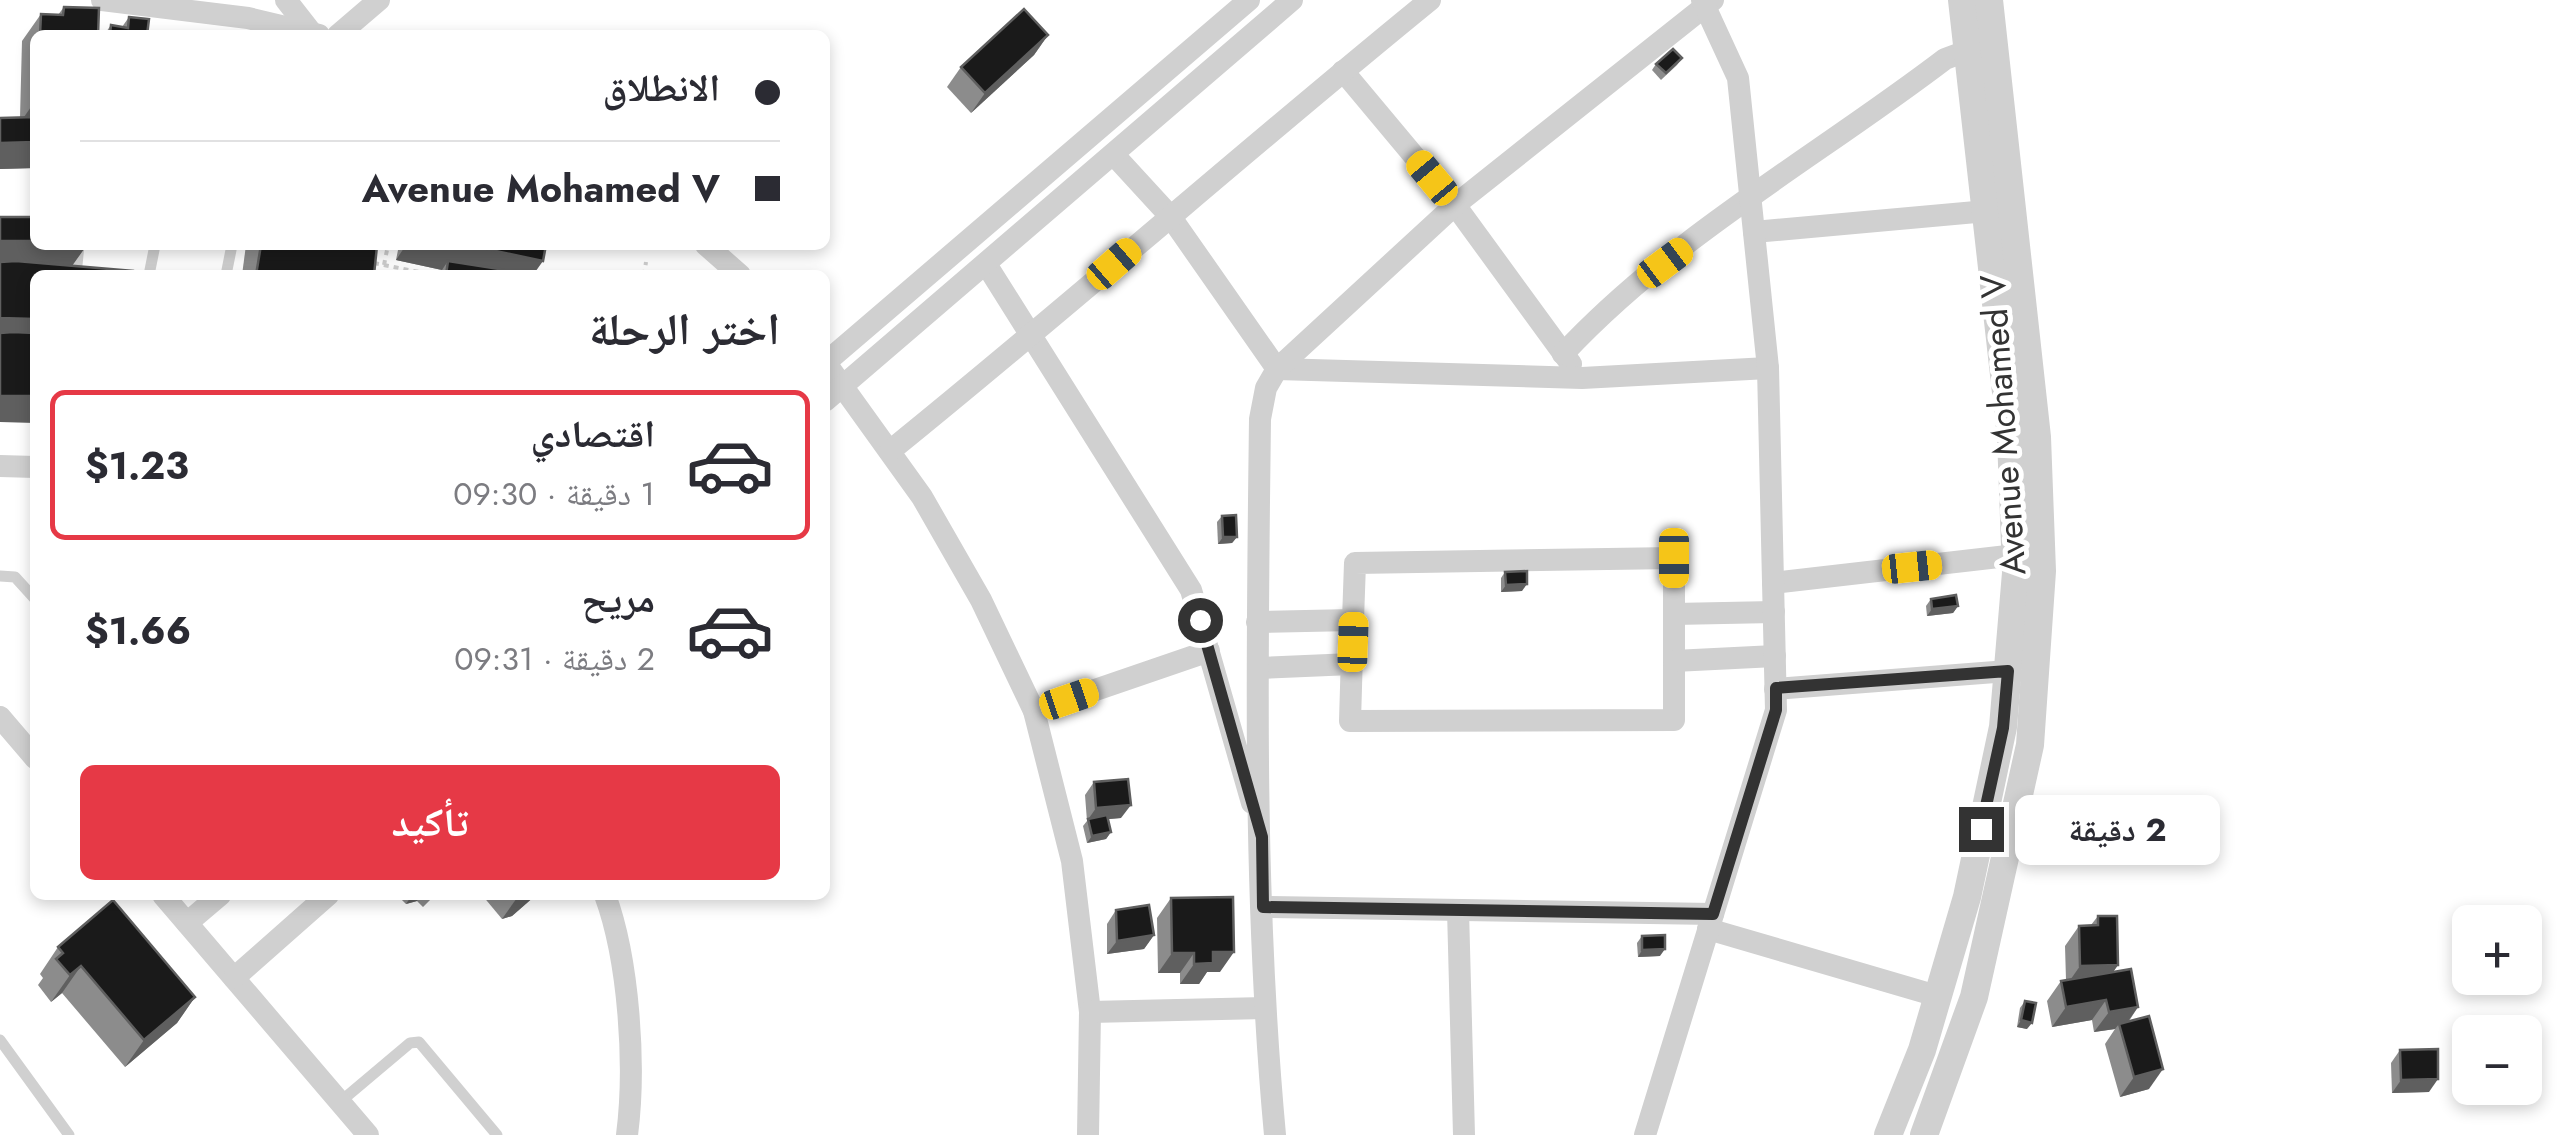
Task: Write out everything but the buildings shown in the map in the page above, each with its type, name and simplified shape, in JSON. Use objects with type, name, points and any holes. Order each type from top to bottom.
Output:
[{"type":"street","points":[[102,0],[248,18],[298,30]]},
{"type":"street","points":[[286,0],[312,30]]},
{"type":"street","points":[[344,30],[379,0]]},
{"type":"street","points":[[830,358],[1249,0]]},
{"type":"street","points":[[830,397],[1114,155],[1265,8],[1292,0]]},
{"type":"street","points":[[890,451],[1430,0]]},
{"type":"street","name":"Avenue Mohamed V","points":[[1924,1135],[1974,996],[2030,745],[2042,571],[2037,437],[1982,46],[1962,0]]},
{"type":"street","name":"Avenue Mohamed V","points":[[1888,1135],[1922,1050],[1967,897],[2003,728],[2016,555],[2011,438],[1987,211],[1982,46],[1989,0]]},
{"type":"street","points":[[1276,1135],[1265,1008],[1257,622],[1260,418],[1266,388],[1277,369],[1455,205],[1706,2],[1738,78],[1768,368],[1776,710],[1645,1135]]},
{"type":"street","points":[[1563,354],[1608,306],[1750,198],[1945,59],[1982,46]]},
{"type":"street","points":[[1343,71],[1455,205],[1582,378]]},
{"type":"street","points":[[1114,155],[1170,216],[1277,369]]},
{"type":"street","points":[[1754,232],[1987,211]]},
{"type":"street","points":[[712,250],[734,270]]},
{"type":"street","points":[[986,264],[1191,590],[1262,837]]},
{"type":"street","points":[[830,368],[922,497],[981,600],[1034,710],[1072,861],[1090,1012],[1088,1135]]},
{"type":"street","points":[[1277,369],[1582,378],[1768,368]]},
{"type":"street","points":[[0,466],[30,467]]},
{"type":"street","points":[[1773,583],[2016,555]]},
{"type":"street","points":[[1674,558],[1674,720],[1350,722],[1354,620],[1355,564],[1674,558]]},
{"type":"street","points":[[1674,614],[1774,612]]},
{"type":"street","points":[[1257,622],[1354,620]]},
{"type":"street","points":[[1034,710],[1209,651]]},
{"type":"street","points":[[1674,661],[1774,656]]},
{"type":"street","points":[[1258,668],[1352,664]]},
{"type":"street","points":[[1776,688],[2008,671]]},
{"type":"street","points":[[0,717],[30,751]]},
{"type":"street","points":[[167,900],[368,1135]]},
{"type":"street","points":[[187,923],[214,900]]},
{"type":"street","points":[[234,978],[322,900]]},
{"type":"street","points":[[607,900],[628,1012],[632,1094],[627,1135]]},
{"type":"street","points":[[1263,907],[1458,910],[1711,922],[1938,996]]},
{"type":"street","points":[[1458,910],[1464,1135]]},
{"type":"street","points":[[1090,1012],[1265,1008]]},
{"type":"lane","points":[[0,576],[15,576],[30,593]]},
{"type":"lane","points":[[0,1040],[69,1135]]},
{"type":"lane","points":[[340,1102],[410,1043],[419,1042],[497,1135]]},
{"type":"path","points":[[384,265],[387,250]]},
{"type":"path","points":[[366,261],[407,270]]},
{"type":"path","points":[[645,270],[646,262]]},
{"type":"route","points":[[1200,620],[1262,837],[1263,907],[1713,914],[1776,710],[1776,688],[2008,671],[2003,728],[1981,829]]}]
